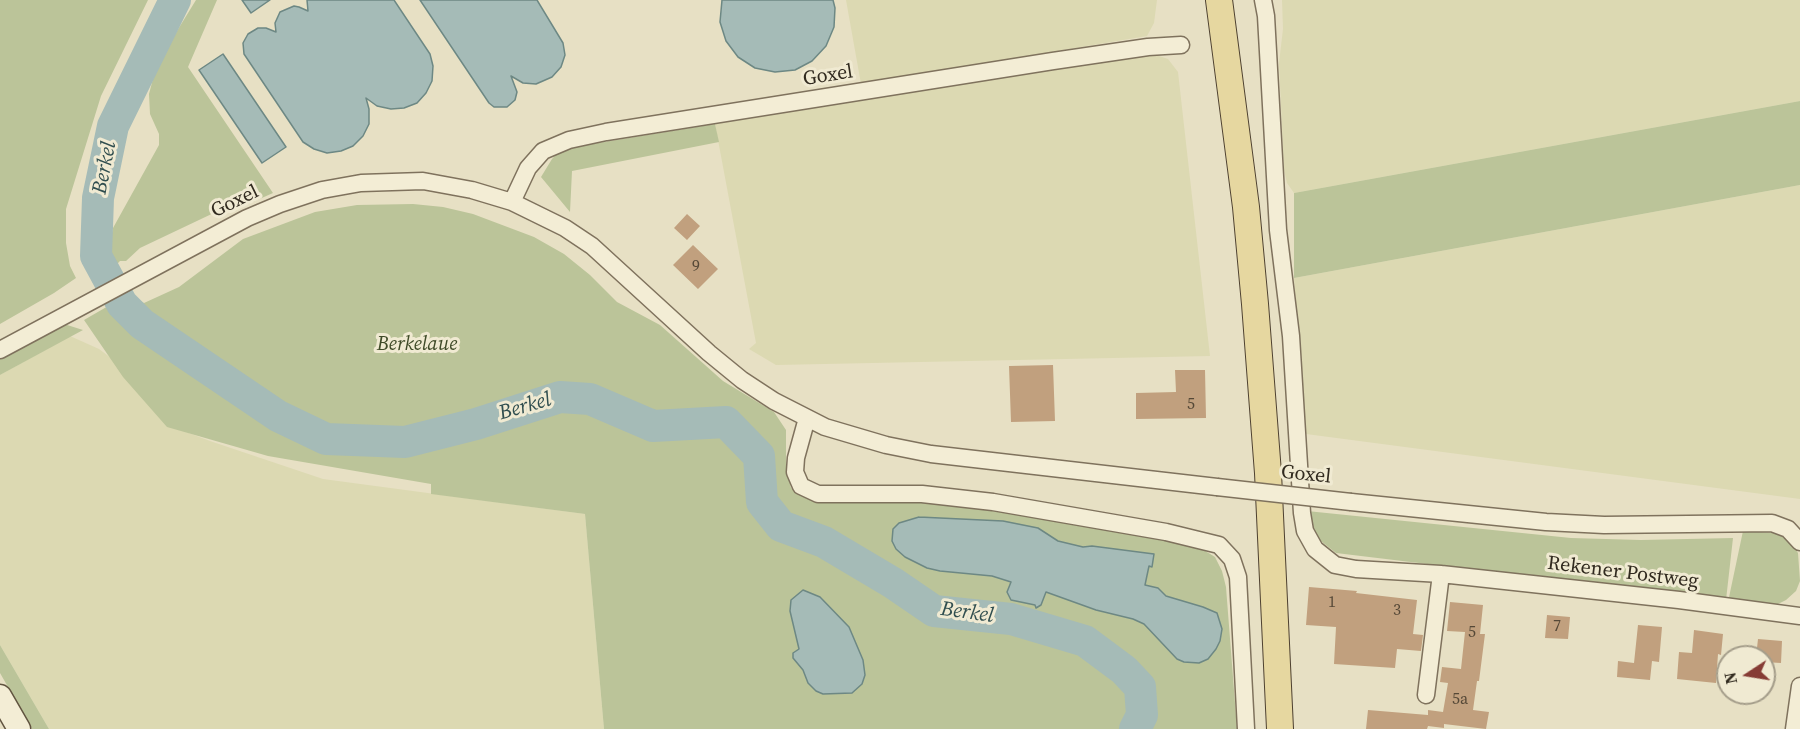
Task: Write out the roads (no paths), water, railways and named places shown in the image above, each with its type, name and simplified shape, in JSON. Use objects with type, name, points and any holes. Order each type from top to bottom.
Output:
[{"type":"main road","points":[[1219,0],[1246,207],[1255,304],[1272,534],[1280,729]]},
{"type":"street","name":"Goxel","points":[[1263,0],[1266,15],[1278,230],[1291,336],[1301,494]]},
{"type":"street","name":"Goxel","points":[[512,202],[528,168],[543,151],[569,140],[606,132],[1042,63],[1148,47],[1182,45]]},
{"type":"street","name":"Goxel","points":[[0,350],[248,218],[280,204],[342,186],[380,182],[423,182],[472,190],[512,202],[551,220],[579,237],[614,265],[717,360],[758,391],[807,418],[846,434],[886,445],[931,454],[1217,487],[1581,524],[1664,526],[1772,523],[1788,529],[1800,542]]},
{"type":"street","points":[[807,418],[796,458],[795,472],[801,486],[818,494],[922,494],[993,502],[1166,532],[1219,545],[1232,560],[1239,577],[1246,729]]},
{"type":"street","name":"Rekener Postweg","points":[[1301,494],[1305,531],[1315,549],[1335,565],[1356,569],[1441,574],[1679,600],[1800,616]]},
{"type":"street","points":[[1426,695],[1441,574]]},
{"type":"street","points":[[1794,729],[1800,686]]},
{"type":"street","points":[[0,696],[19,729]]},
{"type":"water","points":[[242,0],[270,0],[251,13]]},
{"type":"water","points":[[307,0],[394,0],[430,54],[433,66],[432,81],[426,93],[417,103],[404,108],[391,109],[377,106],[366,98],[369,124],[363,136],[353,146],[341,151],[327,153],[303,142],[244,54],[243,43],[248,34],[258,28],[276,32],[275,23],[280,12],[294,6],[308,11]]},
{"type":"water","points":[[420,0],[537,0],[563,43],[565,55],[561,67],[552,77],[536,84],[523,83],[511,76],[517,92],[515,100],[507,107],[494,107],[489,103]]},
{"type":"water","points":[[722,0],[833,0],[834,27],[826,46],[812,61],[795,70],[775,72],[755,68],[738,57],[726,41],[720,22]]},
{"type":"water","points":[[223,54],[286,147],[262,163],[199,70]]},
{"type":"water","points":[[919,517],[1003,521],[1038,528],[1058,541],[1083,547],[1092,546],[1154,554],[1145,585],[1158,588],[1166,596],[1217,613],[1222,629],[1220,641],[1208,659],[1199,663],[1184,662],[1177,659],[1144,624],[1133,619],[1096,610],[1046,592],[1041,605],[1036,608],[1035,605],[1011,600],[1007,592],[1011,582],[992,576],[927,568],[905,557],[896,549],[892,541],[893,529],[899,523]]},
{"type":"water","points":[[803,590],[820,597],[849,627],[863,660],[865,675],[862,684],[852,693],[823,694],[816,691],[808,683],[803,670],[793,658],[793,653],[799,649],[790,611],[791,600]]},
{"type":"waterway","name":"Berkel","points":[[175,0],[113,126],[98,198],[96,256],[122,304],[142,324],[278,416],[326,439],[405,442],[476,424],[560,397],[590,399],[653,426],[726,422],[759,456],[762,502],[781,526],[824,542],[893,583],[934,611],[1011,619],[1085,641],[1124,670],[1140,687],[1142,715],[1135,729]]},
{"type":"park label","name":"Berkelaue","points":[[417,345]]}]
